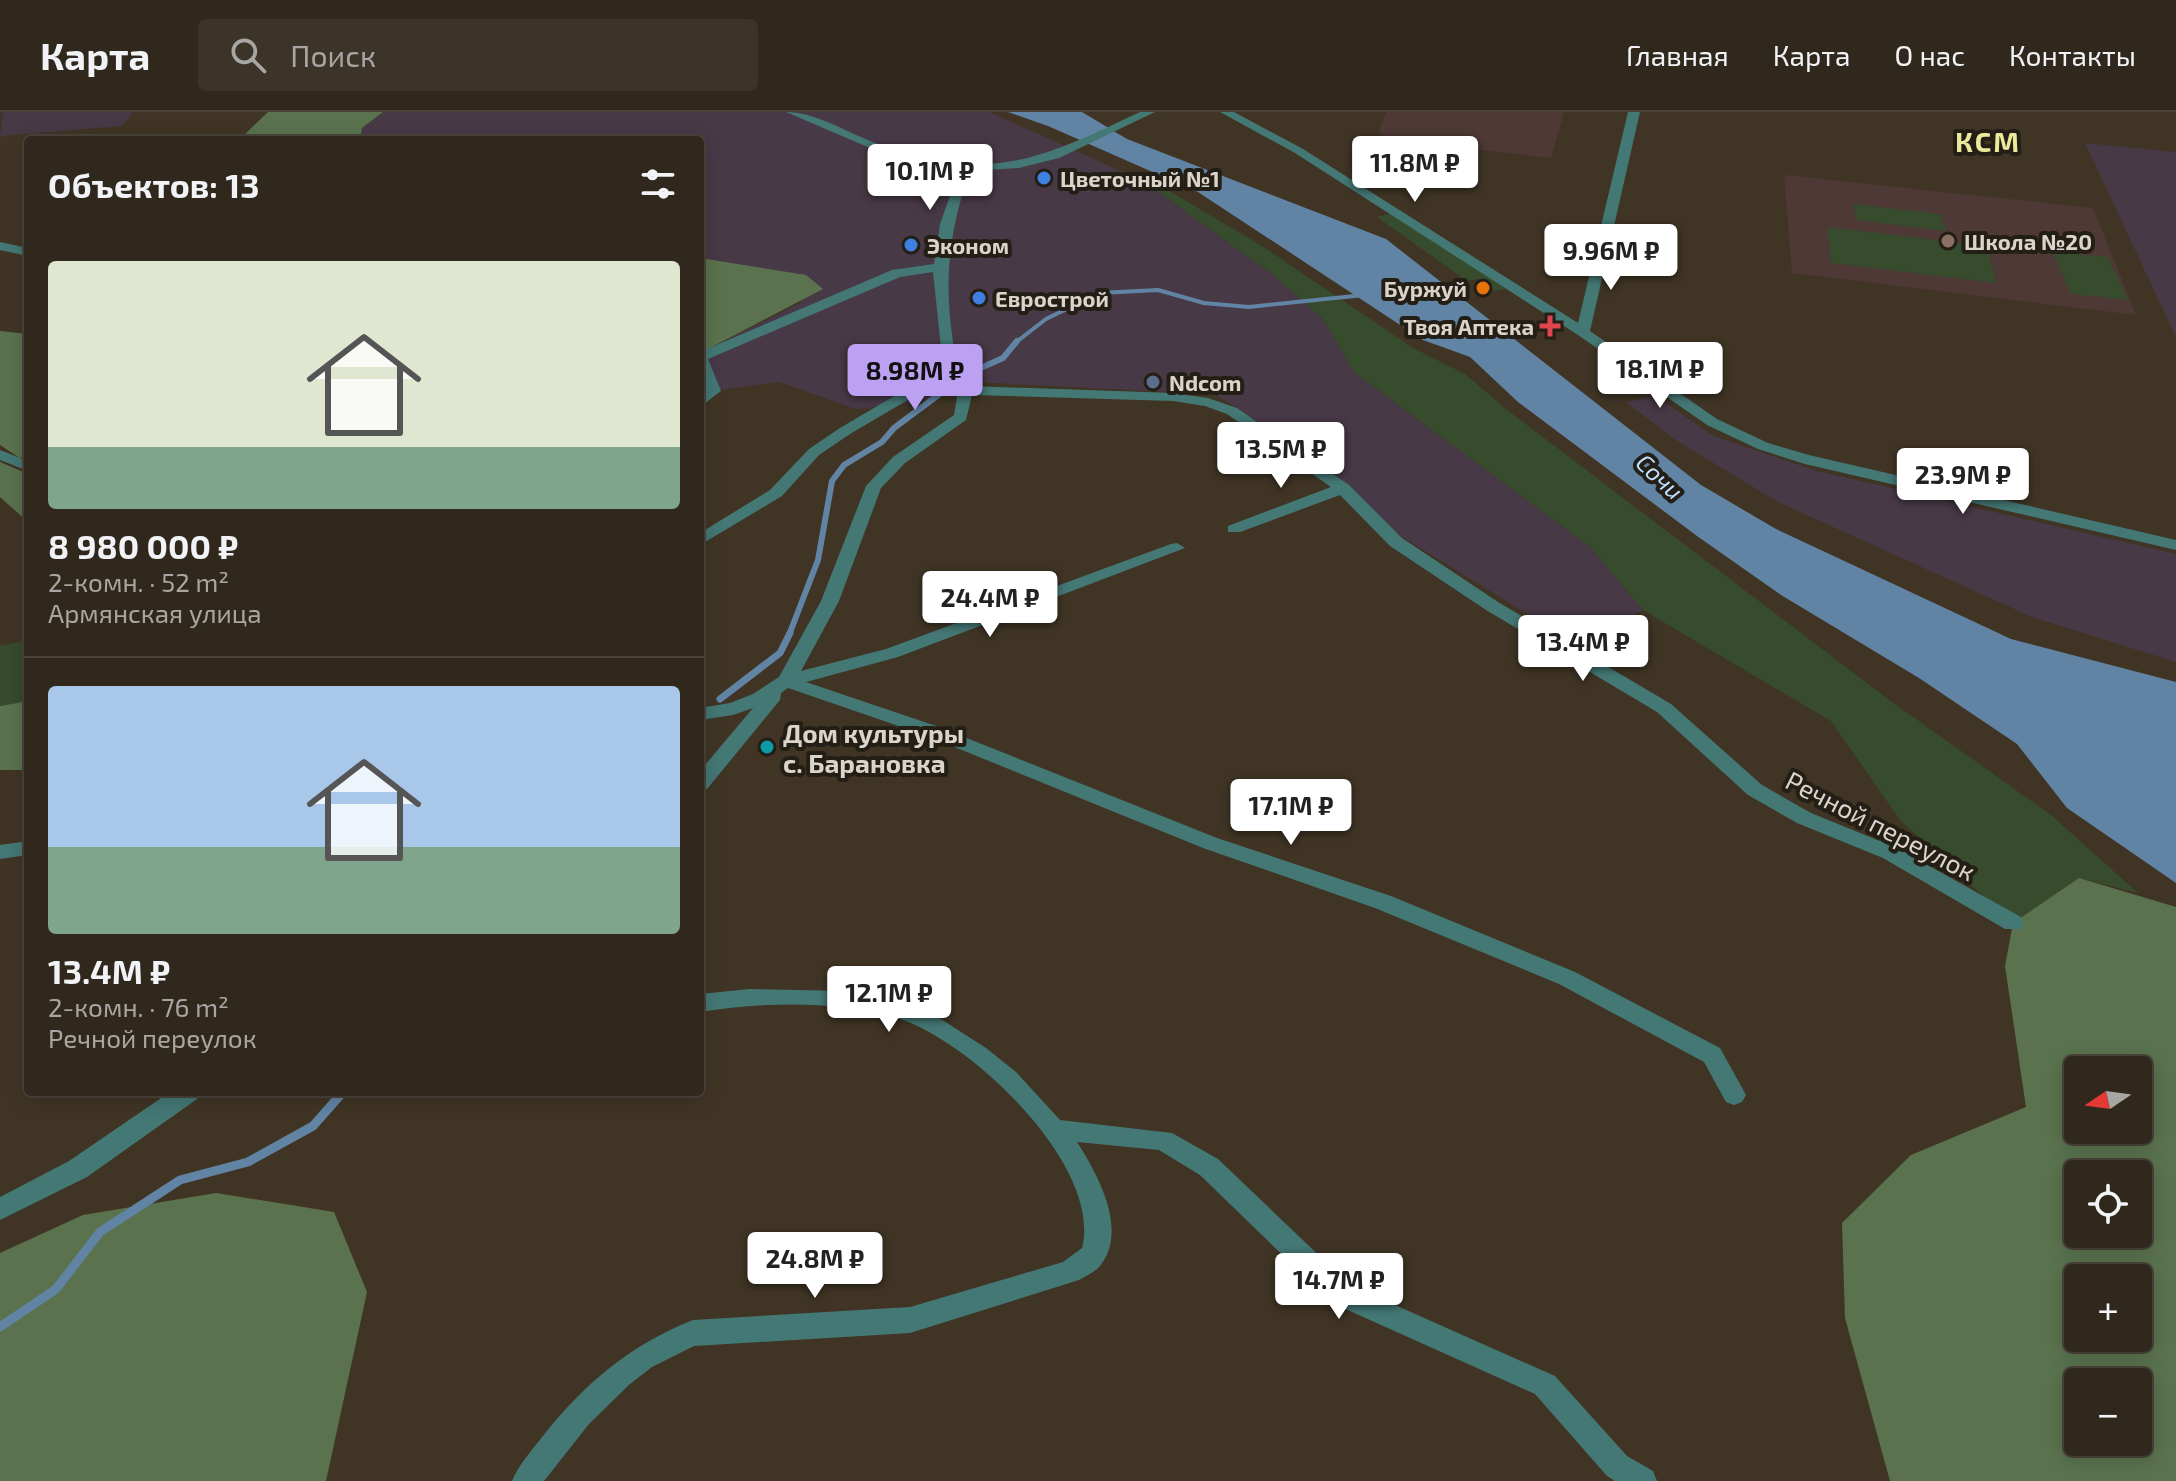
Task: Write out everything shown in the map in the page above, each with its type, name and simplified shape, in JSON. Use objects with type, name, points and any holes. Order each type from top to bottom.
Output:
[{"type":"street","points":[[792,112],[883,153],[965,169],[1033,162],[1058,155],[1149,112]]},
{"type":"street","points":[[1226,112],[1299,151],[1583,332],[1712,422],[1784,453],[2176,545]]},
{"type":"street","points":[[1583,332],[1634,112]]},
{"type":"street","points":[[704,779],[786,681],[830,601],[874,486],[899,460],[961,417],[966,394],[952,378],[937,293],[937,268],[949,209],[965,169]]},
{"type":"street","points":[[0,246],[24,251]]},
{"type":"street","points":[[704,355],[897,273],[937,268]]},
{"type":"street","points":[[704,367],[714,391],[704,400]]},
{"type":"street","points":[[704,538],[776,493],[814,452],[906,395],[952,378]]},
{"type":"street","name":"Речной переулок","points":[[966,394],[1173,397],[1208,402],[1232,411],[1299,454],[1343,488],[1396,542],[1492,606],[1664,708],[1755,790],[1804,818],[1890,853],[2013,923]]},
{"type":"street","points":[[0,455],[24,464]]},
{"type":"street","points":[[1234,529],[1343,488]]},
{"type":"street","points":[[704,713],[733,709],[760,698],[786,681],[892,653],[1177,548]]},
{"type":"street","points":[[786,681],[932,731],[1210,843],[1383,902],[1567,978],[1712,1055],[1734,1095]]},
{"type":"street","points":[[0,852],[24,849]]},
{"type":"street","points":[[526,1481],[566,1428],[601,1391],[633,1362],[664,1343],[693,1333],[910,1320],[1070,1272],[1092,1257],[1098,1239],[1099,1215],[1089,1184],[1073,1153],[1018,1090],[966,1047],[921,1017],[860,1002],[768,998],[704,1003]]},
{"type":"street","points":[[0,1209],[78,1169],[183,1096]]},
{"type":"street","points":[[1051,1129],[1163,1140],[1209,1167],[1341,1294],[1545,1385],[1617,1466],[1643,1481]]},
{"type":"shaded area","points":[[0,112],[133,112],[122,126],[0,136],[3,115]]},
{"type":"shaded area","points":[[384,112],[989,112],[1143,181],[1272,274],[1323,319],[1354,372],[1590,547],[1643,610],[1587,639],[1544,624],[1401,536],[1318,460],[1215,394],[973,382],[919,402],[856,409],[779,382],[714,391],[704,367],[704,353],[802,302],[704,260],[704,136],[361,136],[362,128]]},
{"type":"shaded area","points":[[1386,112],[1564,112],[1551,158],[1448,146],[1444,150],[1389,141],[1379,131]]},
{"type":"shaded area","points":[[2085,143],[2176,152],[2176,337]]},
{"type":"shaded area","name":"Школа №20","points":[[1784,175],[2093,208],[2136,315],[1792,273]]},
{"type":"shaded area","points":[[1656,396],[1713,436],[1817,471],[2176,554],[2176,662],[2032,617],[1778,502],[1674,439],[1626,402]]},
{"type":"green space","points":[[268,112],[383,112],[362,128],[361,136],[243,136]]},
{"type":"green space","points":[[1143,181],[1161,186],[1262,246],[1413,348],[1465,374],[1510,412],[1888,699],[2051,815],[2138,893],[2079,878],[2013,923],[1900,820],[1831,721],[1643,610],[1590,547],[1354,372],[1323,319],[1272,274]]},
{"type":"green space","points":[[1853,204],[1941,214],[1946,231],[1856,220]]},
{"type":"green space","points":[[1393,213],[1506,289],[1494,291],[1478,279],[1467,281],[1377,217]]},
{"type":"green space","points":[[1827,227],[1986,246],[1997,283],[1831,263]]},
{"type":"green space","points":[[2053,252],[2108,257],[2128,300],[2071,294]]},
{"type":"green space","points":[[704,259],[806,275],[823,289],[704,353]]},
{"type":"green space","points":[[0,331],[24,334],[24,456],[20,458],[0,445]]},
{"type":"green space","points":[[0,462],[24,472],[24,518],[0,497]]},
{"type":"green space","points":[[24,641],[24,702],[0,706],[0,646]]},
{"type":"green space","points":[[24,702],[24,770],[0,770],[0,706]]},
{"type":"green space","points":[[2079,878],[2176,907],[2176,1481],[1890,1481],[1845,1318],[1842,1223],[1911,1155],[2026,1107],[2005,966],[2013,923]]},
{"type":"green space","points":[[216,1193],[334,1212],[367,1292],[326,1481],[0,1481],[0,1253],[83,1215]]},
{"type":"water","name":"Сочи","points":[[1008,112],[1082,112],[1127,139],[1386,239],[1701,485],[1776,529],[2011,639],[2176,682],[2176,883],[2067,808],[2017,744],[1919,678],[1781,595],[1697,536],[1518,402],[1470,357],[1423,340],[1198,192],[1048,126]]},
{"type":"waterway","points":[[1016,342],[1046,319],[1100,293],[1158,290],[1204,303],[1249,307],[1364,295]]},
{"type":"waterway","points":[[967,374],[1003,358],[1016,342]]},
{"type":"waterway","points":[[789,635],[818,560],[832,481],[844,465],[882,442],[894,428],[945,390]]},
{"type":"waterway","points":[[720,699],[780,653],[789,635]]},
{"type":"waterway","points":[[0,1327],[56,1289],[100,1232],[180,1180],[248,1162],[313,1126],[339,1096]]},
{"type":"place","name":"Цветочный №1","points":[[1044,178]]},
{"type":"place","name":"Школа №20","points":[[1948,241]]},
{"type":"place","name":"Эконом","points":[[911,245]]},
{"type":"place","name":"Буржуй","points":[[1483,288]]},
{"type":"place","name":"Еврострой","points":[[979,298]]},
{"type":"place","name":"Твоя Аптека","points":[[1550,326]]},
{"type":"place","name":"Ndcom","points":[[1153,382]]},
{"type":"place","name":"Дом культуры с. Барановка","points":[[767,747]]},
{"type":"district","name":"КСМ","points":[[1988,141]]}]
